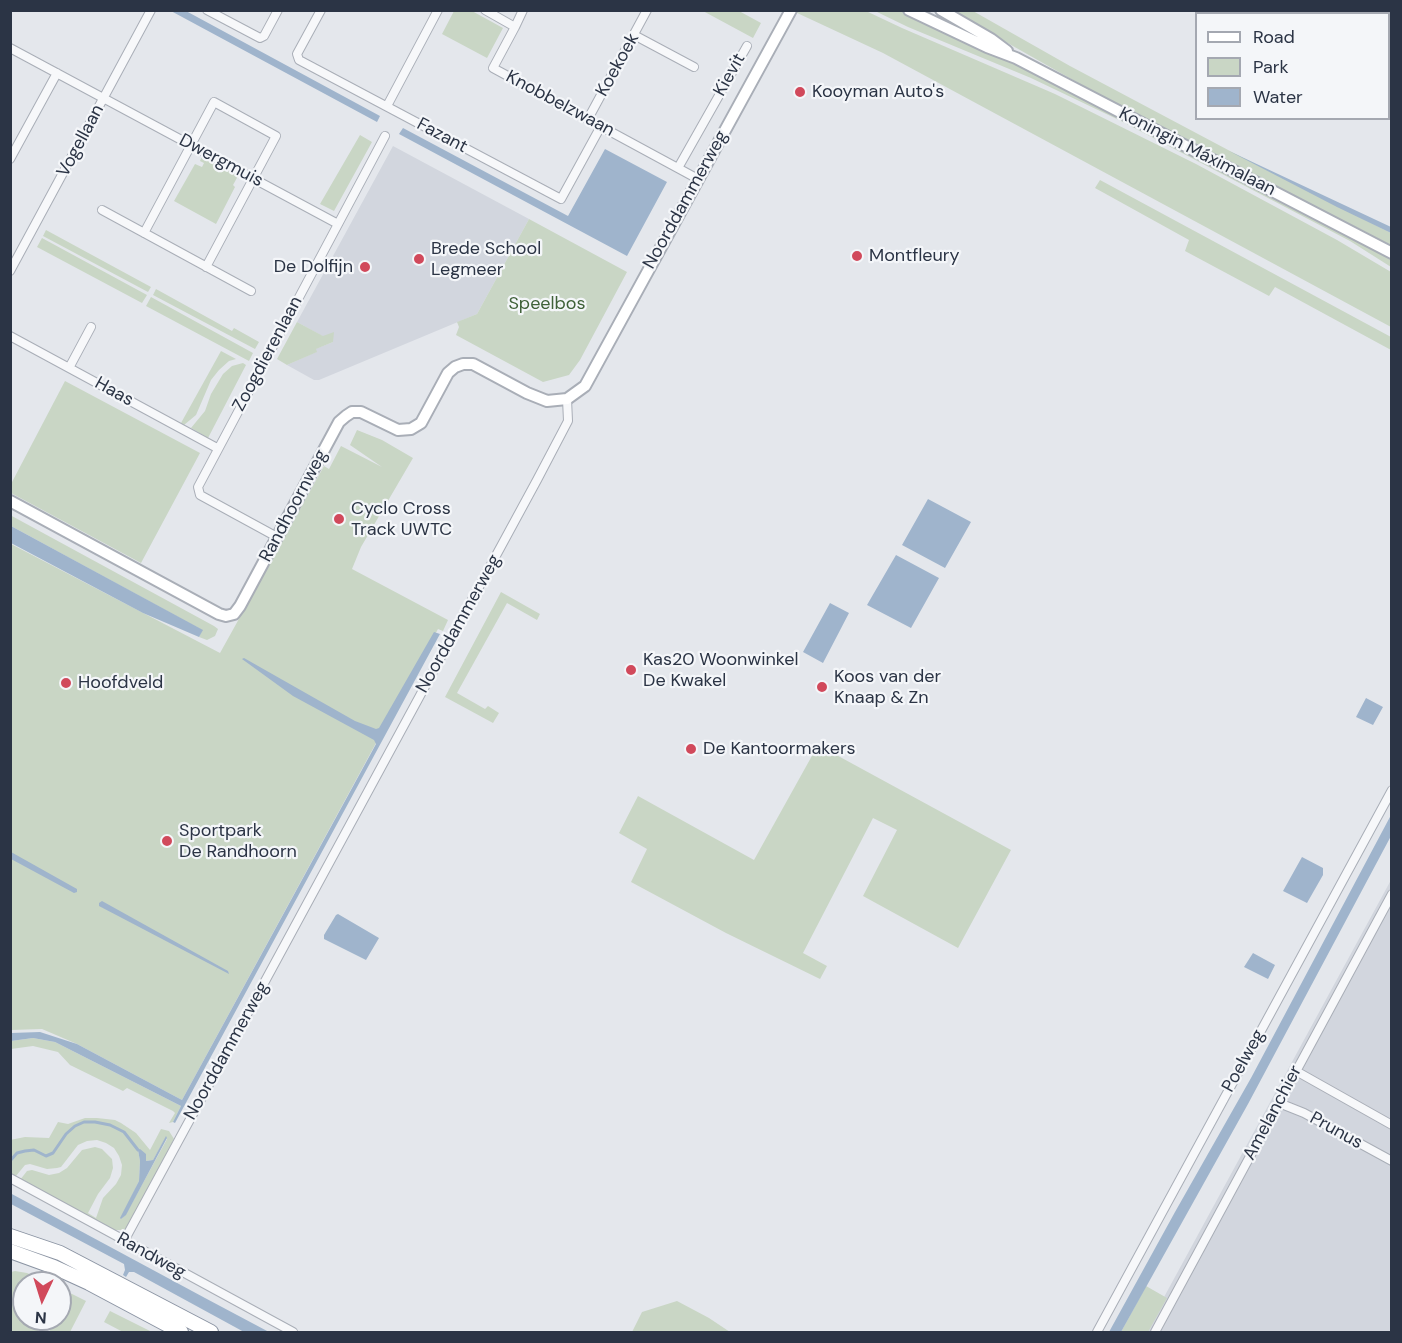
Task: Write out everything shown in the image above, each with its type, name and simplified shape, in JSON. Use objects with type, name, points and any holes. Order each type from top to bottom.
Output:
[{"type":"highway","points":[[10,1236],[60,1253],[211,1332]]},
{"type":"highway","points":[[10,1251],[54,1266],[181,1332]]},
{"type":"street","name":"Vogellaan","points":[[10,271],[151,10]]},
{"type":"street","points":[[207,10],[260,38],[264,36],[278,10]]},
{"type":"street","name":"Fazant","points":[[321,10],[297,58],[561,199],[601,126]]},
{"type":"street","points":[[387,106],[438,10]]},
{"type":"street","points":[[485,10],[515,27],[523,10]]},
{"type":"street","name":"Koekoek","points":[[588,119],[647,10]]},
{"type":"street","name":"Noorddammerweg","points":[[124,1241],[537,480],[568,421],[567,399],[585,386],[791,10]]},
{"type":"street","name":"Koningin Máximalaan","points":[[909,10],[979,44],[1016,58],[1392,252]]},
{"type":"street","name":"Koningin Máximalaan","points":[[941,10],[991,39],[1016,58]]},
{"type":"street","name":"Knobbelzwaan","points":[[515,27],[493,68],[698,178]]},
{"type":"street","points":[[634,35],[694,67]]},
{"type":"street","name":"Kievit","points":[[678,168],[747,46]]},
{"type":"street","name":"Dwergmuis","points":[[10,48],[338,224]]},
{"type":"street","points":[[10,159],[57,73]]},
{"type":"street","points":[[144,233],[214,102],[276,136],[206,267]]},
{"type":"street","name":"Zoogdierenlaan","points":[[277,537],[200,495],[198,486],[385,136]]},
{"type":"street","points":[[102,210],[251,291]]},
{"type":"street","points":[[69,368],[90,327]]},
{"type":"street","name":"Haas","points":[[10,336],[217,448]]},
{"type":"street","name":"Randhoornweg","points":[[10,501],[223,616],[231,615],[237,610],[339,422],[350,414],[364,413],[401,431],[415,428],[421,423],[448,373],[463,364],[477,366],[540,399],[553,401],[567,399]]},
{"type":"street","name":"Poelweg","points":[[1097,1332],[1392,790]]},
{"type":"street","name":"Amelanchier","points":[[1155,1332],[1392,894]]},
{"type":"street","name":"Prunus","points":[[1296,1071],[1392,1125]]},
{"type":"street","name":"Prunus","points":[[1279,1103],[1304,1113],[1392,1161]]},
{"type":"street","name":"Randweg","points":[[10,1178],[293,1332]]},
{"type":"shaded area","name":"Brede School Legmeer","points":[[393,146],[529,219],[477,314],[319,380],[314,380],[287,365],[333,342],[297,322]]},
{"type":"shaded area","points":[[1391,880],[1391,1332],[1145,1332]]},
{"type":"green space","points":[[796,10],[866,11],[1055,94],[1196,164],[1337,240],[1391,272],[1391,327],[883,53],[795,12]]},
{"type":"green space","points":[[454,11],[472,11],[503,28],[487,58],[442,34]]},
{"type":"green space","points":[[703,11],[739,11],[761,23],[753,38]]},
{"type":"green space","points":[[875,11],[901,11],[1039,76],[1391,259],[1391,267],[1350,241],[1121,121],[1031,78]]},
{"type":"green space","points":[[951,11],[973,11],[1070,66],[1230,151],[1391,233],[1391,245],[1119,106]]},
{"type":"green space","points":[[360,135],[372,142],[334,211],[320,204]]},
{"type":"green space","points":[[202,156],[238,176],[233,185],[235,187],[216,224],[174,201],[195,164],[202,167],[204,163],[200,161]]},
{"type":"green space","points":[[1100,180],[1391,337],[1391,350],[1275,287],[1269,296],[1185,251],[1189,240],[1095,188]]},
{"type":"green space","name":"Speelbos","points":[[529,219],[627,272],[580,360],[569,375],[543,382],[456,335],[459,327],[457,322],[477,314]]},
{"type":"green space","points":[[46,230],[151,287],[148,292],[43,236]]},
{"type":"green space","points":[[42,238],[147,295],[142,303],[37,247]]},
{"type":"green space","points":[[156,289],[232,331],[234,328],[259,342],[255,349],[153,295]]},
{"type":"green space","points":[[151,297],[253,353],[249,361],[146,306]]},
{"type":"green space","points":[[297,322],[323,336],[334,332],[333,342],[287,365],[277,359]]},
{"type":"green space","points":[[221,351],[236,359],[229,361],[211,380],[196,415],[184,425],[181,423]]},
{"type":"green space","points":[[243,363],[246,365],[208,438],[191,428],[205,411],[211,394],[223,374],[232,366]]},
{"type":"green space","points":[[65,381],[200,453],[141,563],[11,493],[11,484]]},
{"type":"green space","name":"Sportpark De Randhoorn","points":[[357,430],[382,440],[413,458],[361,547],[352,569],[448,620],[443,631],[438,629],[182,1100],[77,1044],[42,1029],[11,1030],[11,544],[220,653],[324,466],[329,469],[341,446],[382,467],[350,445]]},
{"type":"green space","points":[[10,515],[214,626],[218,629],[215,636],[207,640],[199,637],[202,630],[11,526]]},
{"type":"green space","points":[[501,592],[540,614],[537,620],[507,603],[457,693],[485,709],[488,706],[499,713],[493,723],[445,697]]},
{"type":"green space","points":[[818,745],[1011,850],[958,948],[863,896],[897,830],[873,818],[803,953],[827,966],[820,979],[726,933],[631,882],[647,849],[619,833],[638,796],[754,860]]},
{"type":"green space","points":[[33,1038],[55,1042],[181,1106],[173,1122],[169,1123],[175,1113],[173,1111],[127,1088],[123,1091],[70,1065],[58,1052],[33,1046],[11,1049],[11,1041]]},
{"type":"green space","points":[[85,1118],[115,1120],[136,1133],[150,1150],[161,1129],[169,1131],[174,1139],[128,1227],[123,1230],[112,1230],[20,1180],[27,1171],[32,1170],[49,1175],[59,1173],[67,1168],[82,1150],[95,1147],[102,1149],[112,1159],[113,1168],[110,1178],[88,1213],[96,1218],[103,1198],[121,1175],[122,1165],[119,1156],[114,1148],[106,1143],[97,1140],[78,1145],[61,1167],[47,1169],[30,1164],[25,1165],[16,1176],[11,1175],[10,1140],[25,1137],[49,1138],[58,1122],[68,1124]],"holes":[[[166,1137],[167,1139],[126,1214],[121,1219],[139,1181],[138,1150],[146,1161],[153,1160]]]},
{"type":"green space","points":[[11,1272],[12,1331],[37,1332],[11,1332]]},
{"type":"green space","points":[[1146,1286],[1167,1298],[1148,1332],[1121,1332]]},
{"type":"green space","points":[[72,1294],[86,1301],[72,1328]]},
{"type":"green space","points":[[677,1301],[730,1332],[632,1332],[642,1312]]},
{"type":"green space","points":[[110,1311],[152,1332],[123,1332],[104,1322]]},
{"type":"water","points":[[171,11],[186,11],[380,116],[377,122]]},
{"type":"water","points":[[403,128],[568,216],[605,149],[667,182],[627,256],[399,134]]},
{"type":"water","points":[[1229,151],[1391,227],[1391,233],[1337,207]]},
{"type":"water","points":[[928,499],[971,522],[945,568],[902,545]]},
{"type":"water","points":[[11,526],[203,630],[199,637],[143,613],[11,543]]},
{"type":"water","points":[[896,555],[939,578],[911,628],[867,605]]},
{"type":"water","points":[[830,603],[849,613],[823,663],[803,652]]},
{"type":"water","points":[[434,632],[440,634],[175,1123],[173,1122],[181,1106],[55,1042],[33,1038],[11,1041],[11,1033],[40,1032],[77,1044],[182,1100],[376,744],[374,740],[293,696],[242,659],[244,658],[355,721],[376,729],[379,728]]},
{"type":"water","points":[[1366,698],[1383,707],[1373,725],[1356,717]]},
{"type":"water","points":[[1391,815],[1391,836],[1248,1104],[1121,1332],[1109,1332],[1251,1078]]},
{"type":"water","points":[[11,852],[77,889],[77,892],[74,893],[11,859]]},
{"type":"water","points":[[1302,857],[1323,868],[1323,875],[1307,903],[1283,891]]},
{"type":"water","points":[[102,901],[228,971],[229,974],[99,906]]},
{"type":"water","points":[[338,914],[379,938],[366,960],[324,939],[324,935]]},
{"type":"water","points":[[1253,953],[1275,965],[1268,979],[1244,967]]},
{"type":"water","points":[[166,1136],[126,1215],[121,1219],[139,1181],[138,1150],[146,1154],[146,1161],[153,1160]]},
{"type":"water","points":[[10,1193],[269,1332],[244,1332],[134,1272],[129,1272],[126,1277],[123,1275],[124,1264],[11,1204]]},
{"type":"waterway","points":[[10,1161],[17,1153],[25,1151],[34,1150],[46,1156],[53,1153],[66,1134],[84,1122],[110,1125],[124,1132],[138,1150]]},
{"type":"place","name":"Kooyman Auto's","points":[[800,92]]},
{"type":"place","name":"Montfleury","points":[[857,256]]},
{"type":"place","name":"Brede School Legmeer","points":[[419,259]]},
{"type":"place","name":"De Dolfijn","points":[[365,267]]},
{"type":"place","name":"Cyclo Cross Track UWTC","points":[[339,519]]},
{"type":"place","name":"Kas20 Woonwinkel De Kwakel","points":[[631,670]]},
{"type":"place","name":"Hoofdveld","points":[[66,683]]},
{"type":"place","name":"Koos van der Knaap & Zn","points":[[822,687]]},
{"type":"place","name":"De Kantoormakers","points":[[691,749]]},
{"type":"place","name":"Sportpark De Randhoorn","points":[[167,841]]}]
